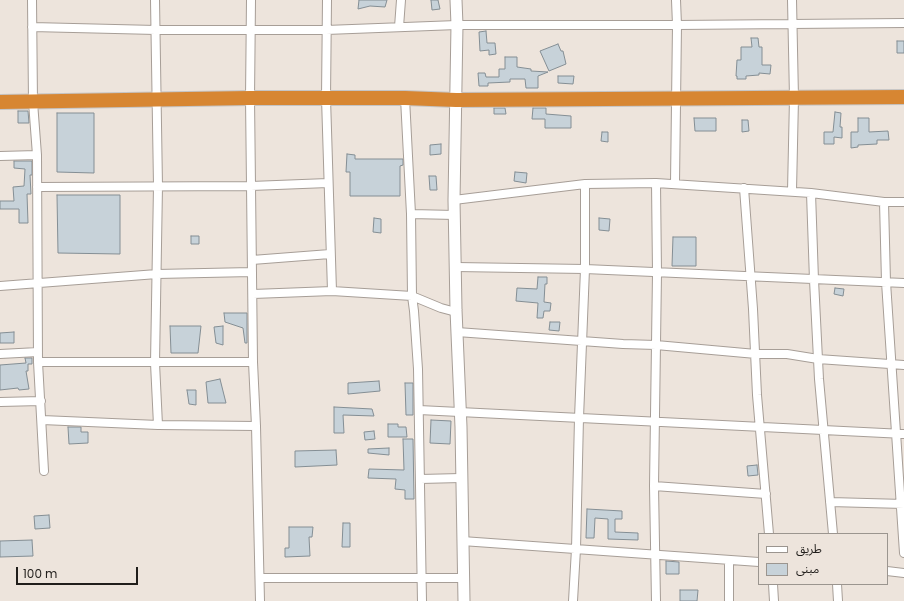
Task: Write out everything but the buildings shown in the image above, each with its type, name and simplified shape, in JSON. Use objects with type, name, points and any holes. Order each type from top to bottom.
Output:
[{"type":"highway","points":[[0,102],[250,98],[405,98],[456,100],[904,97]]},
{"type":"street","points":[[32,0],[33,102],[37,155],[38,362],[44,471]]},
{"type":"street","points":[[155,0],[158,186],[155,363],[158,424]]},
{"type":"street","points":[[251,0],[250,98],[253,362],[260,601]]},
{"type":"street","points":[[327,0],[326,98],[332,291]]},
{"type":"street","points":[[399,27],[401,0]]},
{"type":"street","points":[[456,0],[457,25],[454,200],[464,601]]},
{"type":"street","points":[[675,183],[676,0]]},
{"type":"street","points":[[792,0],[794,98],[792,191]]},
{"type":"street","points":[[32,27],[156,30],[326,30],[457,25],[904,23]]},
{"type":"street","points":[[405,98],[411,214],[412,296],[419,410],[422,601]]},
{"type":"street","points":[[0,156],[37,155]]},
{"type":"street","points":[[37,187],[251,186],[328,183]]},
{"type":"street","points":[[656,183],[658,273],[655,422],[656,456],[654,486],[656,601]]},
{"type":"street","points":[[454,200],[586,184],[675,183],[811,192],[884,202],[904,202]]},
{"type":"street","points":[[573,601],[585,269],[586,184]]},
{"type":"street","points":[[744,188],[758,395],[770,533]]},
{"type":"street","points":[[811,192],[818,359],[833,533]]},
{"type":"street","points":[[884,202],[886,282],[892,365],[900,434],[904,553]]},
{"type":"street","points":[[411,214],[455,215]]},
{"type":"street","points":[[252,260],[330,254]]},
{"type":"street","points":[[456,267],[585,269],[904,283]]},
{"type":"street","points":[[0,286],[157,274],[252,272]]},
{"type":"street","points":[[253,294],[332,291],[412,296],[441,308],[456,312]]},
{"type":"street","points":[[457,332],[656,345],[756,354],[787,354],[818,359],[904,365]]},
{"type":"street","points":[[0,354],[38,352]]},
{"type":"street","points":[[38,362],[253,362]]},
{"type":"street","points":[[0,402],[41,401]]},
{"type":"street","points":[[419,410],[900,434]]},
{"type":"street","points":[[42,420],[256,426]]},
{"type":"street","points":[[420,479],[461,478]]},
{"type":"street","points":[[654,486],[766,494]]},
{"type":"street","points":[[830,502],[902,504]]},
{"type":"street","points":[[462,541],[758,562]]},
{"type":"street","points":[[729,560],[729,601]]},
{"type":"street","points":[[888,572],[904,573]]},
{"type":"street","points":[[260,578],[464,578]]},
{"type":"street","points":[[773,585],[774,601]]},
{"type":"street","points":[[837,585],[838,601]]}]
